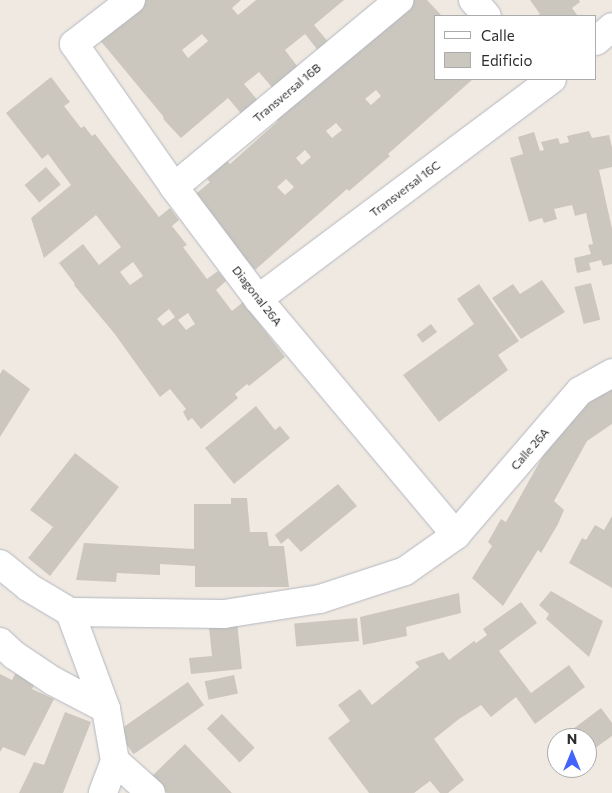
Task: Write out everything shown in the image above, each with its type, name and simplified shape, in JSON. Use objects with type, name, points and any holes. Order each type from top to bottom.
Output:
[{"type":"street","name":"Diagonal 26A","points":[[132,0],[74,44],[174,187],[258,299],[456,535]]},
{"type":"street","name":"Transversal 16B","points":[[174,187],[399,0]]},
{"type":"street","points":[[473,0],[486,15]]},
{"type":"street","points":[[597,40],[612,27]]},
{"type":"street","name":"Transversal 16C","points":[[258,299],[544,81]]},
{"type":"street","name":"Calle 26A","points":[[70,612],[224,614],[320,599],[405,571],[456,535],[580,391],[612,373]]},
{"type":"street","points":[[0,564],[28,587],[70,612],[106,709],[115,761],[103,793]]},
{"type":"street","points":[[0,642],[53,681],[106,709]]},
{"type":"street","points":[[115,761],[151,793]]},
{"type":"building","points":[[146,0],[241,0],[232,8],[238,15],[256,0],[344,0],[314,25],[330,44],[320,53],[305,34],[285,50],[300,70],[275,91],[259,72],[244,84],[260,103],[244,117],[228,98],[181,138],[164,120],[163,116],[99,39]],"holes":[[[202,34],[208,41],[188,58],[182,50]]]},
{"type":"building","points":[[409,0],[427,0],[441,15],[434,15],[434,80],[472,80],[388,154],[390,156],[349,191],[347,189],[255,270],[191,198],[210,182],[207,179],[227,161],[230,164],[278,121],[275,117]],"holes":[[[376,90],[381,96],[371,105],[365,99]],[[336,123],[342,130],[332,138],[326,131]],[[305,150],[311,157],[302,165],[296,158]],[[286,179],[294,187],[285,195],[277,187]]]},
{"type":"building","points":[[530,0],[579,0],[580,2],[572,8],[577,15],[538,15],[540,14]]},
{"type":"building","points":[[51,77],[70,102],[64,106],[81,128],[84,126],[92,136],[95,134],[159,217],[170,208],[179,220],[172,226],[187,245],[183,247],[207,279],[218,271],[226,281],[216,290],[232,311],[243,302],[285,357],[249,386],[247,384],[235,394],[238,398],[201,429],[192,418],[188,421],[183,412],[186,409],[170,389],[160,397],[114,333],[74,285],[59,263],[83,244],[99,265],[121,247],[96,215],[44,258],[31,218],[71,185],[48,154],[42,159],[6,113]],"holes":[[[133,262],[143,276],[130,285],[120,272]],[[169,309],[175,317],[163,326],[157,319]],[[188,313],[195,324],[186,330],[178,320]]]},
{"type":"building","points":[[589,131],[592,138],[609,135],[612,148],[612,167],[599,170],[612,229],[612,264],[603,266],[601,260],[589,263],[591,270],[577,273],[574,258],[591,254],[588,245],[593,244],[586,213],[575,216],[572,205],[554,209],[557,219],[544,223],[542,218],[529,222],[510,158],[523,154],[518,137],[534,132],[540,151],[544,150],[541,142],[558,138],[560,144],[569,142],[567,136]]},
{"type":"building","points":[[46,167],[61,185],[39,203],[25,185]]},
{"type":"building","points":[[542,280],[565,312],[521,339],[492,298],[513,284],[520,294]]},
{"type":"building","points":[[591,283],[600,320],[584,324],[575,287]]},
{"type":"building","points":[[479,284],[519,341],[498,355],[508,370],[439,422],[403,375],[474,324],[457,299]]},
{"type":"building","points":[[431,324],[437,332],[423,343],[417,335]]},
{"type":"building","points":[[3,369],[30,389],[0,437],[0,374]]},
{"type":"building","points":[[612,386],[612,424],[587,441],[554,501],[564,510],[558,524],[541,553],[538,550],[503,606],[472,578],[492,546],[488,542],[501,519],[506,522],[548,447],[583,406]]},
{"type":"building","points":[[256,406],[275,430],[280,426],[290,438],[234,484],[205,448]]},
{"type":"building","points":[[75,453],[119,487],[50,576],[28,558],[53,527],[30,510]]},
{"type":"building","points":[[338,484],[357,506],[301,552],[288,538],[281,544],[275,535]]},
{"type":"building","points":[[231,498],[247,498],[250,532],[267,532],[269,546],[284,546],[289,587],[195,587],[195,566],[160,564],[160,575],[117,573],[116,582],[76,580],[84,543],[194,549],[194,504],[231,504]]},
{"type":"building","points":[[612,516],[612,588],[569,563],[582,538],[586,540],[595,525],[604,530]]},
{"type":"building","points":[[551,591],[603,621],[589,657],[546,619],[549,614],[539,605]]},
{"type":"building","points":[[459,593],[461,613],[406,627],[407,636],[363,645],[360,617]]},
{"type":"building","points":[[521,602],[537,623],[499,651],[531,693],[569,665],[585,687],[535,724],[516,697],[491,717],[481,705],[459,719],[434,739],[464,780],[448,793],[440,793],[430,781],[414,793],[369,793],[328,738],[350,721],[338,705],[360,689],[372,705],[419,667],[415,662],[443,652],[449,660],[474,641],[476,643],[487,635],[483,629]]},
{"type":"building","points":[[357,618],[359,641],[296,646],[294,623]]},
{"type":"building","points":[[237,622],[242,669],[191,674],[189,658],[212,656],[209,627]]},
{"type":"building","points":[[19,666],[39,675],[32,689],[54,699],[25,756],[3,747],[0,752],[0,674],[12,680]]},
{"type":"building","points":[[234,675],[238,694],[209,700],[205,681]]},
{"type":"building","points":[[188,682],[204,705],[134,754],[118,731]]},
{"type":"building","points":[[601,708],[612,723],[612,736],[597,747],[597,728],[574,728]]},
{"type":"building","points":[[65,712],[91,722],[63,793],[19,793],[34,762],[44,765]]},
{"type":"building","points":[[222,714],[255,748],[240,762],[207,729]]},
{"type":"building","points":[[185,744],[232,793],[167,793],[151,777]]}]
